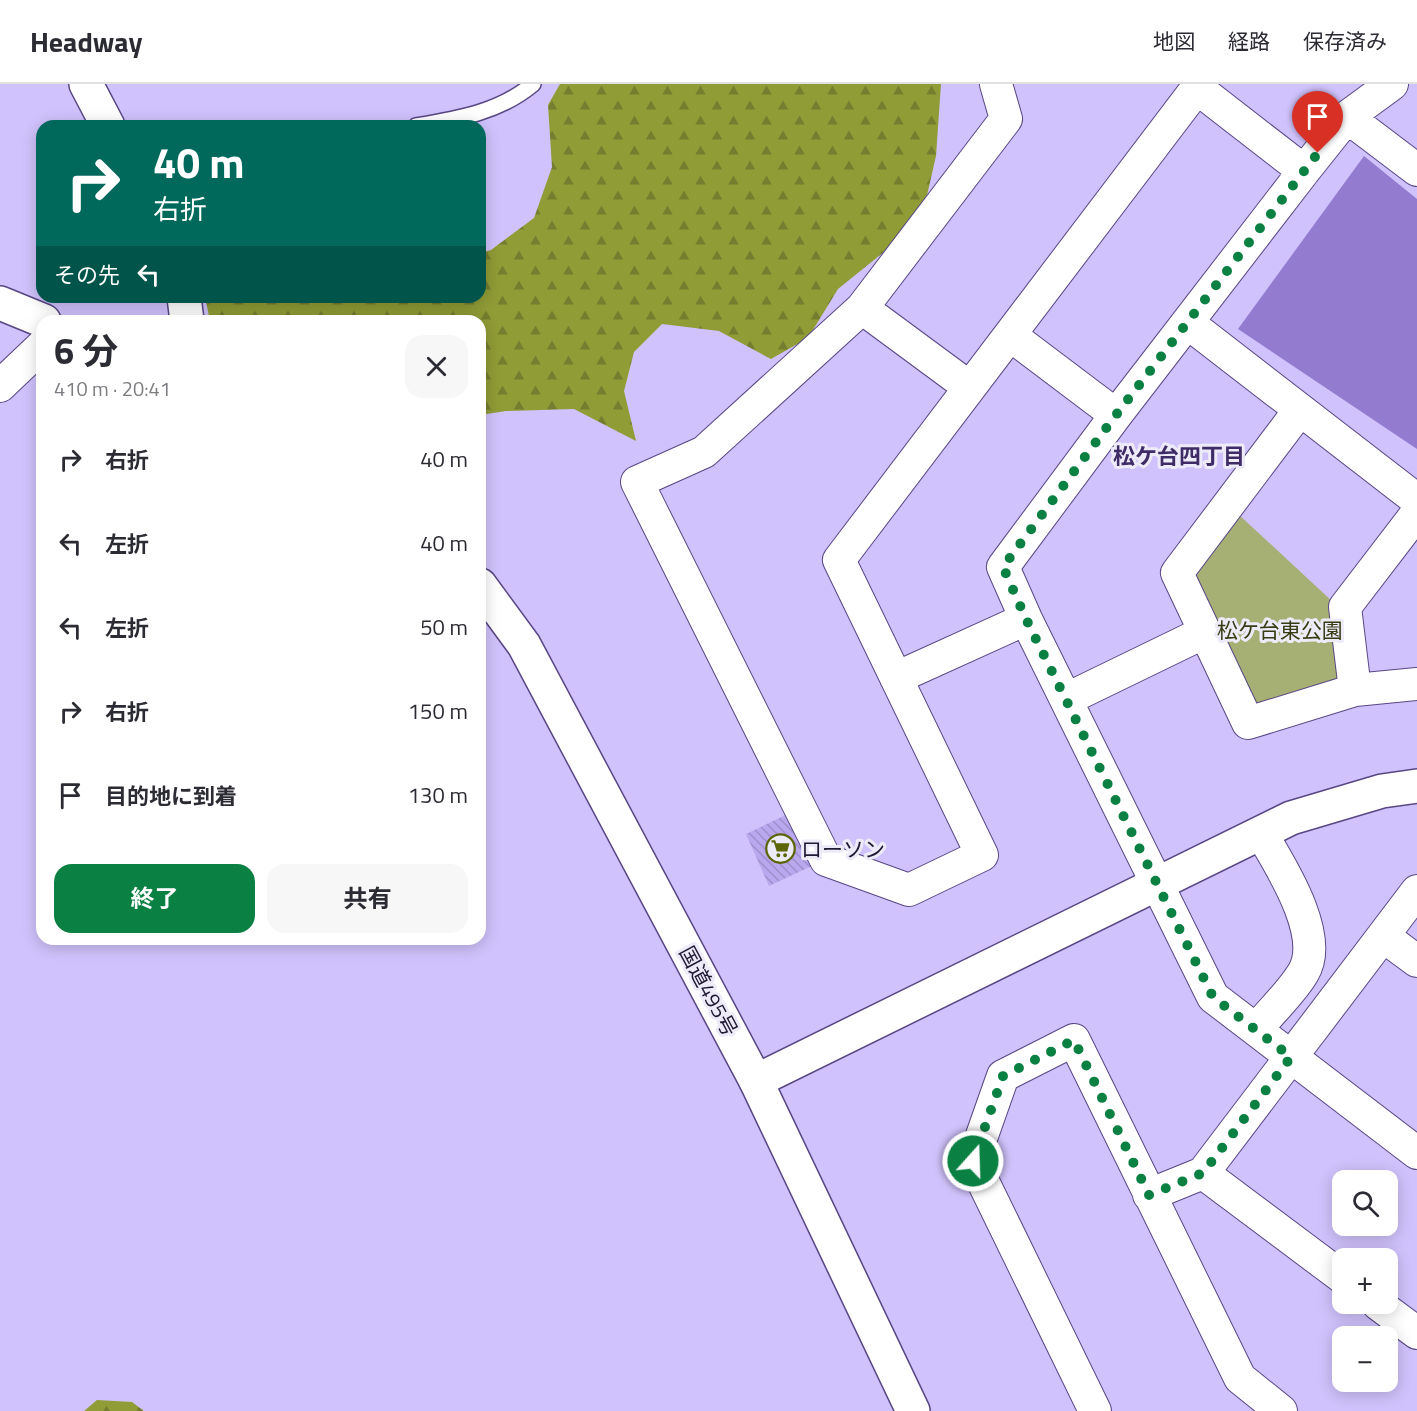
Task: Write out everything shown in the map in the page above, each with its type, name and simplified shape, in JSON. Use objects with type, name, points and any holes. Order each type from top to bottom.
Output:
[{"type":"main road","points":[[86,84],[105,120]]},
{"type":"main road","points":[[0,303],[36,318]]},
{"type":"main road","name":"国道495号","points":[[486,593],[524,645],[756,1081],[913,1411]]},
{"type":"main road","points":[[756,1081],[1291,818],[1337,802],[1382,791],[1417,786]]},
{"type":"street","points":[[996,84],[1006,119],[862,308],[704,452],[637,482],[826,860],[909,890],[982,855],[838,560],[1198,85],[1304,171]]},
{"type":"street","points":[[1392,84],[1347,117],[1116,415],[1003,567],[1026,619],[1213,997],[1417,1153]]},
{"type":"street","points":[[1347,117],[1417,170]]},
{"type":"street","points":[[862,308],[969,387]]},
{"type":"street","points":[[1188,323],[1417,500]]},
{"type":"street","points":[[1010,335],[1116,415]]},
{"type":"street","points":[[0,387],[36,352]]},
{"type":"street","points":[[1299,411],[1177,573],[1248,723],[1355,690],[1417,684]]},
{"type":"street","points":[[1355,690],[1345,607],[1417,513]]},
{"type":"street","points":[[896,678],[1026,619]]},
{"type":"street","points":[[1067,699],[1205,632]]},
{"type":"street","points":[[1256,1030],[1304,972],[1310,950],[1305,921],[1292,890],[1261,833]]},
{"type":"street","points":[[1149,1195],[1203,1173],[1417,891]]},
{"type":"street","points":[[1383,936],[1417,961]]},
{"type":"street","points":[[1095,1411],[973,1161],[1003,1076],[1074,1040],[1240,1378],[1281,1411]]},
{"type":"street","points":[[1203,1173],[1332,1269]]},
{"type":"street","points":[[1391,1314],[1417,1334]]},
{"type":"lane","points":[[453,120],[471,117],[521,94],[533,84]]},
{"type":"green space","points":[[560,84],[941,84],[936,156],[925,204],[900,239],[838,289],[808,338],[771,359],[719,331],[662,324],[634,352],[624,391],[636,441],[574,409],[506,411],[486,414],[486,315],[209,315],[206,303],[486,303],[486,251],[534,218],[552,167],[548,105]]},
{"type":"green space","name":"松ケ台東公園","points":[[1237,513],[1334,603],[1340,674],[1332,683],[1262,707],[1252,701],[1194,583],[1197,567]]},
{"type":"green space","points":[[97,1400],[132,1402],[144,1411],[84,1411]]},
{"type":"shaded area","points":[[1364,156],[1417,199],[1417,449],[1238,329]]},
{"type":"building","name":"ローソン","points":[[790,813],[814,865],[769,886],[746,834]]},
{"type":"place","name":"ローソン","points":[[780,849]]},
{"type":"district","name":"松ケ台四丁目","points":[[1179,456]]},
{"type":"route","points":[[973,1161],[1003,1076],[1074,1040],[1149,1195],[1203,1173],[1291,1057],[1213,997],[1145,863],[1003,567],[1116,415],[1318,153]]}]
